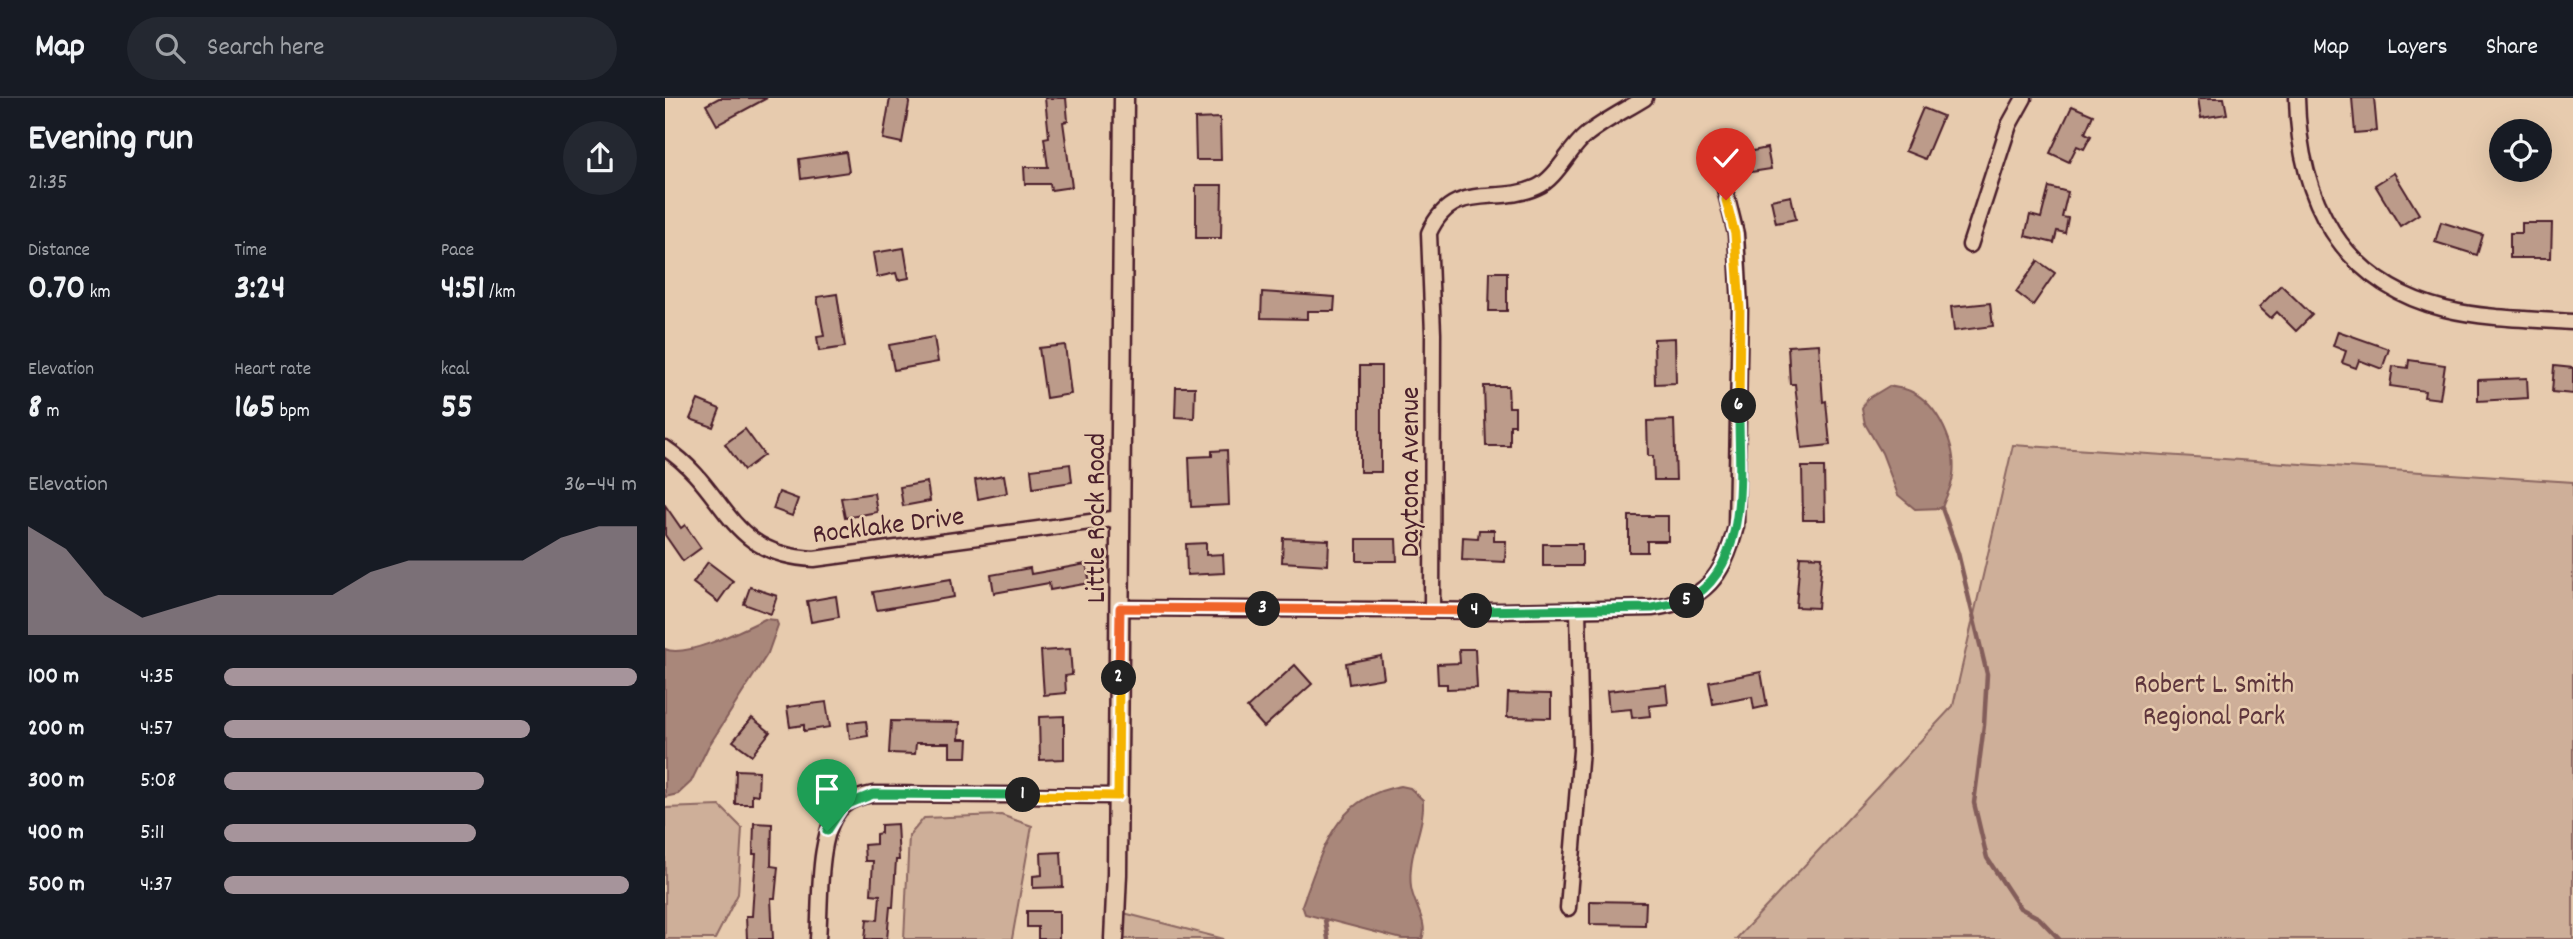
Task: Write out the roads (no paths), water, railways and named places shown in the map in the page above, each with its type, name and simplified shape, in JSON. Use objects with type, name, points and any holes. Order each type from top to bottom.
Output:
[{"type":"main road","name":"Little Rock Road","points":[[1114,939],[1118,796],[1124,98]]},
{"type":"street","name":"Daytona Avenue","points":[[1432,610],[1433,334],[1429,233],[1436,218],[1451,204],[1476,196],[1538,187],[1585,136],[1645,98]]},
{"type":"street","points":[[1970,245],[2004,138],[2024,98]]},
{"type":"street","points":[[2297,98],[2298,140],[2305,175],[2321,215],[2370,271],[2398,291],[2425,303],[2502,317],[2573,321]]},
{"type":"street","points":[[1120,608],[1578,609],[1677,605],[1699,594],[1721,570],[1736,526],[1740,308],[1735,234],[1723,181]]},
{"type":"street","name":"Rocklake Drive","points":[[665,448],[696,471],[736,528],[753,543],[788,558],[814,559],[1120,518]]},
{"type":"street","points":[[1568,908],[1581,750],[1578,609]]},
{"type":"street","points":[[809,783],[837,813]]},
{"type":"street","points":[[818,939],[825,839],[837,813],[857,798],[873,794],[1118,796]]},
{"type":"waterway","points":[[1942,508],[1958,553],[1987,674],[1984,725],[1974,803],[1987,858],[2020,908],[2039,918],[2059,939]]},
{"type":"waterway","points":[[1325,920],[1328,939]]},
{"type":"park label","name":"Robert L. Smith Regional Park","points":[[2214,698]]}]
